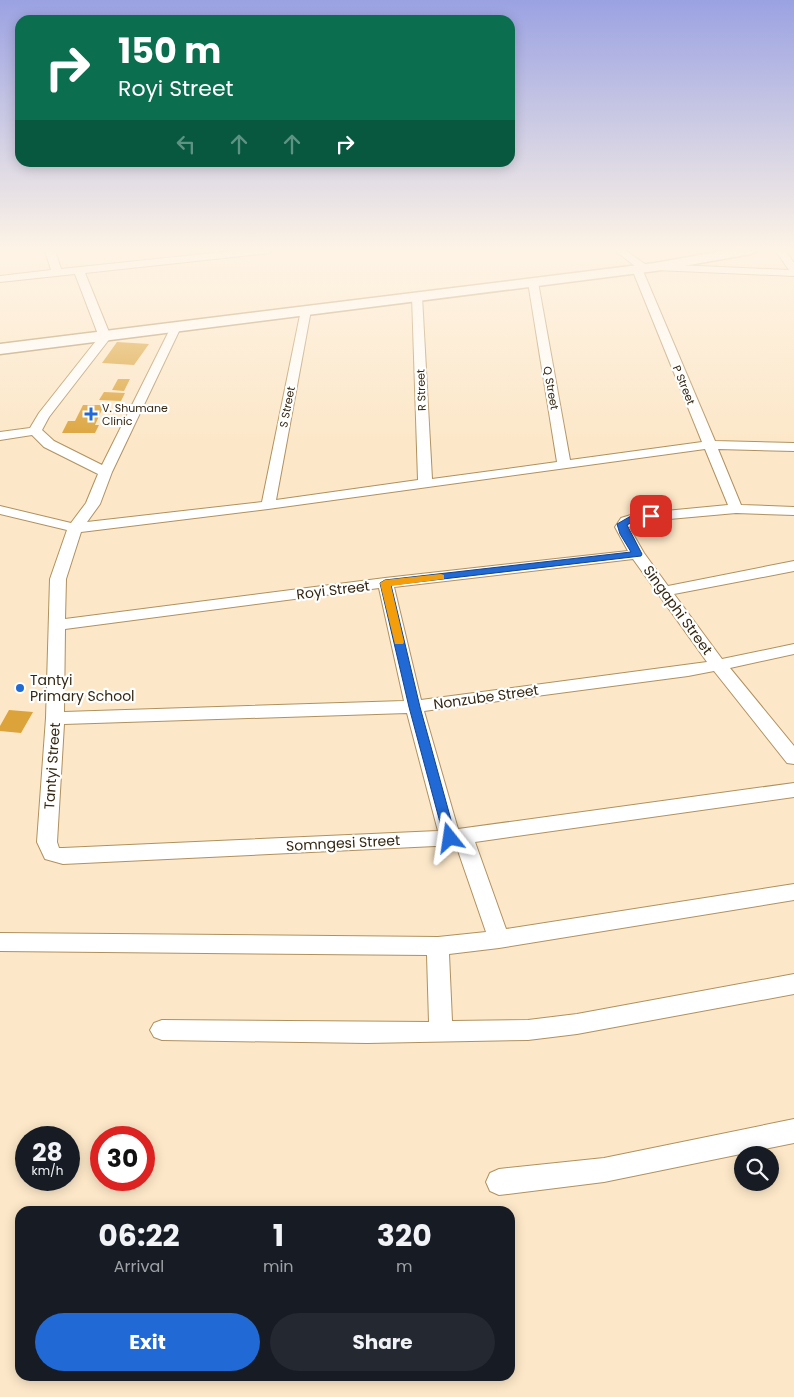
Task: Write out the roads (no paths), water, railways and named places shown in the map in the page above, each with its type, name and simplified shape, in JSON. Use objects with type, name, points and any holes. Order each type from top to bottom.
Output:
[{"type":"street","points":[[96,315],[105,337]]},
{"type":"street","points":[[0,349],[266,315]]},
{"type":"street","name":"S Street","points":[[268,505],[305,315]]},
{"type":"street","name":"R Street","points":[[418,315],[425,483]]},
{"type":"street","name":"Q Street","points":[[539,315],[564,464]]},
{"type":"street","name":"P Street","points":[[661,315],[708,445],[736,509]]},
{"type":"street","name":"Tantyi Street","points":[[47,842],[55,718],[58,579],[75,528],[93,504],[105,472],[176,327]]},
{"type":"street","points":[[35,431],[43,416],[105,337]]},
{"type":"street","points":[[0,436],[35,431],[50,444],[105,472]]},
{"type":"street","points":[[0,510],[75,528],[268,505],[708,445],[794,447]]},
{"type":"street","name":"Singaphi Street","points":[[794,510],[736,509],[634,518],[626,521],[622,527],[637,554],[719,666],[794,758]]},
{"type":"street","name":"Royi Street","points":[[58,625],[385,583],[637,554]]},
{"type":"street","points":[[665,591],[794,566]]},
{"type":"street","points":[[385,583],[414,707],[457,837],[499,939]]},
{"type":"street","name":"Nonzube Street","points":[[55,718],[414,707],[719,666],[794,649]]},
{"type":"street","name":"Somngesi Street","points":[[47,842],[52,854],[63,856],[457,837],[794,790]]},
{"type":"street","points":[[0,942],[438,946],[499,939],[794,892]]},
{"type":"street","points":[[438,946],[441,1032]]},
{"type":"street","points":[[162,1030],[441,1032],[528,1030],[577,1024],[794,984]]},
{"type":"street","points":[[499,1182],[604,1170],[794,1131]]},
{"type":"place","name":"V. Shumane Clinic","points":[[91,414]]},
{"type":"place","name":"Tantyi Primary School","points":[[20,688]]}]
